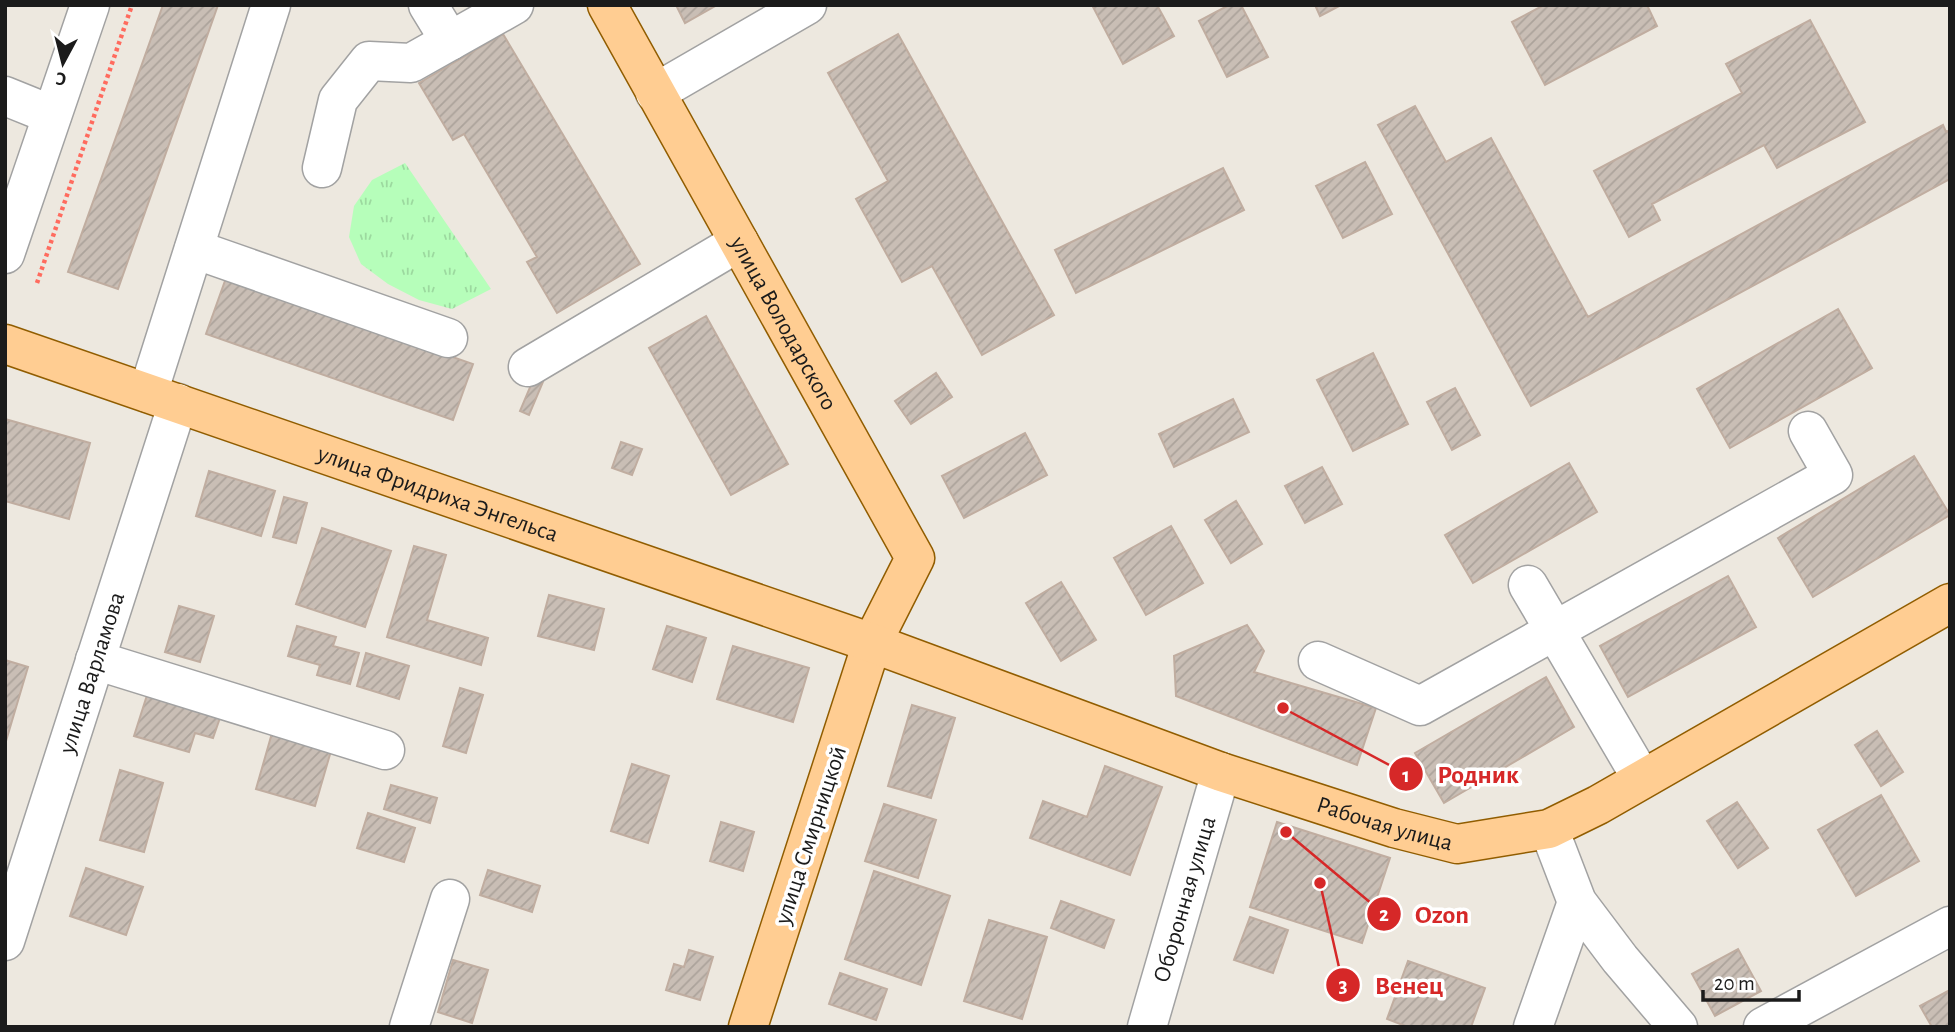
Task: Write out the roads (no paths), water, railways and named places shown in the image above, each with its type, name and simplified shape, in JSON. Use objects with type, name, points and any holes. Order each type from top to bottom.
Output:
[{"type":"main road","name":"улица Володарского","points":[[607,5],[915,558],[873,643]]},
{"type":"main road","name":"улица Фридриха Энгельса","points":[[5,344],[873,643]]},
{"type":"main road","name":"Рабочая улица","points":[[873,643],[1221,772],[1394,828],[1457,844],[1549,829],[1598,805],[1950,603]]},
{"type":"main road","name":"улица Смирницкой","points":[[748,1027],[873,643]]},
{"type":"street","points":[[5,254],[90,5]]},
{"type":"street","name":"улица Варламова","points":[[5,941],[95,660],[163,398],[194,249],[271,5]]},
{"type":"street","points":[[428,5],[450,41]]},
{"type":"street","points":[[322,168],[338,100],[369,61],[411,63],[514,5]]},
{"type":"street","points":[[655,93],[807,5]]},
{"type":"street","points":[[5,96],[52,115]]},
{"type":"street","points":[[528,368],[739,243]]},
{"type":"street","points":[[194,249],[448,338]]},
{"type":"street","points":[[1318,661],[1420,706],[1833,475],[1808,431]]},
{"type":"street","points":[[1528,585],[1642,779]]},
{"type":"street","points":[[95,660],[385,750]]},
{"type":"street","name":"Оборонная улица","points":[[1147,1027],[1221,772]]},
{"type":"street","points":[[1549,829],[1577,902],[1620,959],[1678,1027]]},
{"type":"street","points":[[409,1027],[450,899]]},
{"type":"street","points":[[1534,1027],[1577,902]]},
{"type":"street","points":[[1763,1027],[1950,926]]},
{"type":"place","name":"Родник","points":[[1283,708]]},
{"type":"place","name":"Ozon","points":[[1286,832]]},
{"type":"place","name":"Венец","points":[[1320,883]]}]
